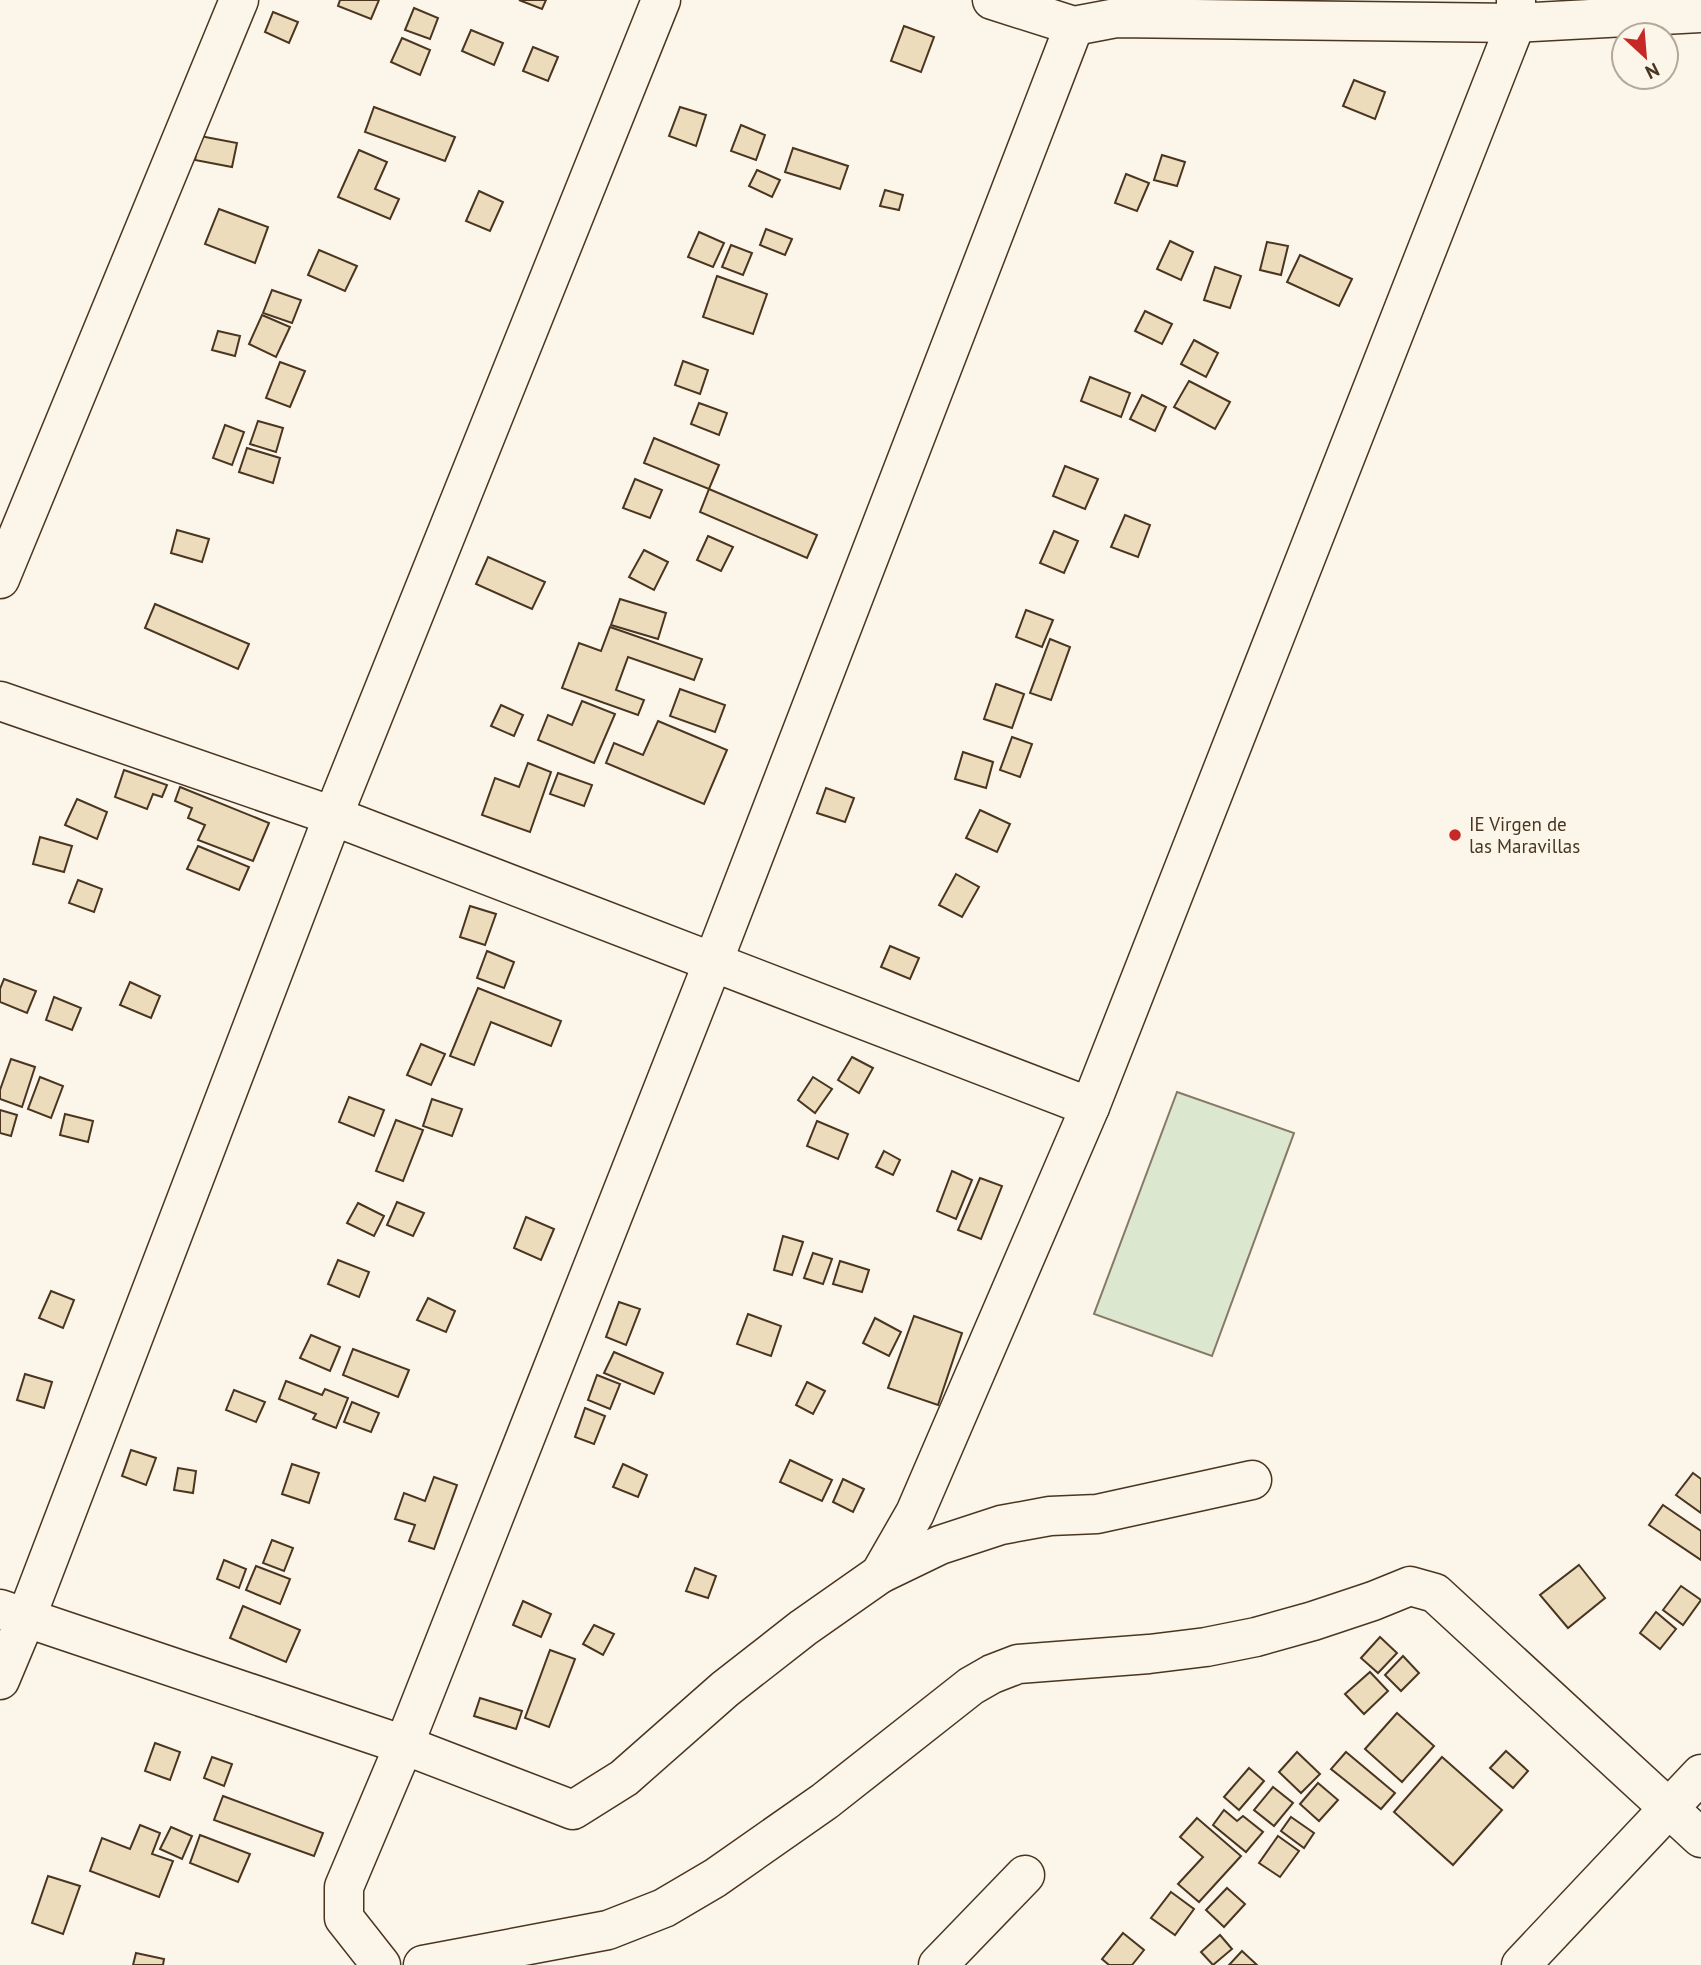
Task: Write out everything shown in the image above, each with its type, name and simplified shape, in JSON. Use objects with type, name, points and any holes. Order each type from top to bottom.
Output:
[{"type":"street","points":[[0,579],[239,0]]},
{"type":"street","points":[[0,1680],[13,1614],[661,0]]},
{"type":"street","points":[[992,0],[1074,26],[1116,9],[1701,13]]},
{"type":"street","points":[[880,1574],[915,1513],[1090,1107],[1516,11]]},
{"type":"street","points":[[381,1965],[344,1918],[344,1887],[404,1745],[713,962],[1074,26]]},
{"type":"street","points":[[0,701],[332,816],[1090,1107]]},
{"type":"street","points":[[13,1614],[404,1745],[573,1810],[624,1778],[725,1689],[880,1574],[940,1545],[1001,1525],[1050,1516],[1097,1514],[1252,1480]]},
{"type":"street","points":[[423,1965],[608,1930],[664,1908],[715,1878],[796,1823],[971,1686],[1018,1664],[1149,1654],[1256,1637],[1373,1601],[1410,1586],[1435,1593],[1701,1838]]},
{"type":"street","points":[[1521,1965],[1701,1774]]},
{"type":"street","points":[[938,1965],[1025,1875]]},
{"type":"green space","points":[[1177,1092],[1294,1133],[1212,1356],[1094,1314]]},
{"type":"building","points":[[340,0],[379,0],[371,19],[338,6]]},
{"type":"building","points":[[519,0],[546,0],[542,9]]},
{"type":"building","points":[[414,8],[438,18],[430,39],[405,30]]},
{"type":"building","points":[[273,12],[298,22],[289,43],[265,32]]},
{"type":"building","points":[[904,26],[934,37],[921,72],[891,61]]},
{"type":"building","points":[[471,30],[503,43],[494,65],[462,51]]},
{"type":"building","points":[[402,38],[430,50],[420,75],[391,62]]},
{"type":"building","points":[[533,47],[558,57],[548,81],[523,71]]},
{"type":"building","points":[[1354,80],[1385,92],[1375,119],[1343,106]]},
{"type":"building","points":[[374,107],[455,137],[445,161],[365,132]]},
{"type":"building","points":[[680,107],[706,115],[696,146],[669,136]]},
{"type":"building","points":[[741,125],[765,135],[756,160],[731,151]]},
{"type":"building","points":[[200,136],[237,143],[232,167],[195,160]]},
{"type":"building","points":[[793,148],[848,166],[840,189],[785,172]]},
{"type":"building","points":[[359,150],[387,162],[375,189],[399,199],[390,219],[338,197]]},
{"type":"building","points":[[1162,155],[1185,162],[1177,186],[1154,180]]},
{"type":"building","points":[[757,170],[780,180],[772,197],[749,186]]},
{"type":"building","points":[[1126,174],[1149,183],[1137,211],[1115,203]]},
{"type":"building","points":[[885,190],[903,195],[899,210],[880,206]]},
{"type":"building","points":[[479,191],[503,202],[490,231],[466,221]]},
{"type":"building","points":[[219,209],[268,227],[255,263],[205,244]]},
{"type":"building","points":[[766,229],[792,239],[785,255],[760,245]]},
{"type":"building","points":[[699,232],[724,243],[713,267],[688,257]]},
{"type":"building","points":[[1170,241],[1193,252],[1181,280],[1157,269]]},
{"type":"building","points":[[1267,242],[1288,246],[1281,275],[1260,270]]},
{"type":"building","points":[[731,245],[752,253],[743,275],[722,267]]},
{"type":"building","points":[[319,250],[357,266],[345,291],[308,275]]},
{"type":"building","points":[[1300,255],[1352,279],[1339,306],[1287,282]]},
{"type":"building","points":[[1215,267],[1241,276],[1230,308],[1204,300]]},
{"type":"building","points":[[717,276],[767,294],[753,334],[703,317]]},
{"type":"building","points":[[272,290],[301,300],[292,323],[263,313]]},
{"type":"building","points":[[1145,311],[1172,324],[1162,344],[1135,331]]},
{"type":"building","points":[[262,315],[290,327],[276,357],[249,344]]},
{"type":"building","points":[[218,331],[240,336],[235,356],[212,350]]},
{"type":"building","points":[[1194,340],[1218,353],[1206,377],[1181,364]]},
{"type":"building","points":[[683,361],[708,370],[700,394],[675,385]]},
{"type":"building","points":[[280,362],[305,371],[290,407],[266,398]]},
{"type":"building","points":[[1090,377],[1130,393],[1121,417],[1081,401]]},
{"type":"building","points":[[1189,381],[1230,402],[1215,429],[1174,407]]},
{"type":"building","points":[[1142,395],[1166,407],[1155,431],[1130,419]]},
{"type":"building","points":[[699,403],[727,413],[719,435],[691,424]]},
{"type":"building","points":[[258,421],[283,428],[276,452],[250,444]]},
{"type":"building","points":[[225,425],[244,432],[232,465],[213,458]]},
{"type":"building","points":[[654,438],[719,465],[709,489],[644,463]]},
{"type":"building","points":[[247,448],[280,458],[273,483],[239,472]]},
{"type":"building","points":[[1065,466],[1098,479],[1085,509],[1053,496]]},
{"type":"building","points":[[635,479],[662,490],[650,518],[623,508]]},
{"type":"building","points":[[709,489],[817,535],[807,558],[700,512]]},
{"type":"building","points":[[1125,515],[1150,525],[1138,557],[1111,547]]},
{"type":"building","points":[[177,530],[209,539],[202,562],[171,553]]},
{"type":"building","points":[[1054,531],[1078,541],[1064,573],[1040,563]]},
{"type":"building","points":[[708,536],[733,547],[721,571],[697,560]]},
{"type":"building","points":[[644,550],[668,562],[654,590],[629,577]]},
{"type":"building","points":[[488,557],[545,582],[532,609],[476,584]]},
{"type":"building","points":[[620,599],[666,613],[658,639],[611,625]]},
{"type":"building","points":[[155,604],[249,644],[238,669],[145,628]]},
{"type":"building","points":[[1026,610],[1053,620],[1042,647],[1016,637]]},
{"type":"building","points":[[610,627],[702,659],[694,680],[628,657],[616,690],[644,700],[638,715],[562,688],[579,643],[601,651]]},
{"type":"building","points":[[1050,639],[1070,647],[1051,700],[1030,693]]},
{"type":"building","points":[[996,684],[1024,694],[1012,728],[984,719]]},
{"type":"building","points":[[680,689],[725,705],[715,732],[670,716]]},
{"type":"building","points":[[582,701],[615,714],[594,763],[538,740],[548,715],[572,725]]},
{"type":"building","points":[[501,705],[523,715],[514,736],[491,726]]},
{"type":"building","points":[[658,721],[727,750],[704,804],[606,763],[614,743],[643,755]]},
{"type":"building","points":[[1012,737],[1032,744],[1020,777],[1000,770]]},
{"type":"building","points":[[963,752],[993,762],[986,788],[955,779]]},
{"type":"building","points":[[528,763],[551,772],[530,832],[482,815],[495,778],[519,787]]},
{"type":"building","points":[[124,770],[167,785],[162,797],[153,794],[147,809],[115,797]]},
{"type":"building","points":[[558,773],[592,785],[584,806],[550,794]]},
{"type":"building","points":[[180,787],[269,823],[253,861],[198,840],[205,825],[188,818],[192,808],[175,801]]},
{"type":"building","points":[[826,788],[854,798],[845,822],[817,813]]},
{"type":"building","points":[[77,799],[107,812],[97,839],[65,825]]},
{"type":"building","points":[[980,810],[1010,824],[997,852],[966,838]]},
{"type":"building","points":[[40,837],[72,846],[64,872],[33,864]]},
{"type":"building","points":[[198,846],[249,867],[239,890],[187,869]]},
{"type":"building","points":[[956,874],[979,887],[962,917],[939,905]]},
{"type":"building","points":[[78,880],[102,889],[94,912],[69,903]]},
{"type":"building","points":[[470,906],[496,914],[485,945],[460,937]]},
{"type":"building","points":[[890,946],[919,958],[910,979],[881,967]]},
{"type":"building","points":[[487,951],[514,962],[504,988],[477,978]]},
{"type":"building","points":[[4,979],[36,991],[27,1013],[0,1002],[0,989]]},
{"type":"building","points":[[130,982],[160,996],[151,1018],[120,1005]]},
{"type":"building","points":[[478,988],[561,1021],[551,1046],[491,1022],[474,1065],[450,1056]]},
{"type":"building","points":[[54,997],[81,1008],[72,1030],[46,1020]]},
{"type":"building","points":[[421,1044],[445,1054],[431,1085],[407,1075]]},
{"type":"building","points":[[852,1057],[873,1068],[859,1093],[838,1080]]},
{"type":"building","points":[[11,1059],[35,1067],[22,1107],[0,1099],[0,1090]]},
{"type":"building","points":[[40,1077],[63,1086],[51,1118],[28,1109]]},
{"type":"building","points":[[813,1077],[832,1089],[815,1113],[798,1100]]},
{"type":"building","points":[[349,1097],[384,1110],[374,1136],[339,1122]]},
{"type":"building","points":[[432,1099],[462,1109],[452,1136],[423,1126]]},
{"type":"building","points":[[0,1110],[17,1115],[11,1136],[0,1133]]},
{"type":"building","points":[[65,1114],[93,1121],[88,1142],[60,1135]]},
{"type":"building","points":[[396,1120],[423,1130],[403,1181],[376,1171]]},
{"type":"building","points":[[817,1121],[848,1134],[838,1159],[807,1146]]},
{"type":"building","points":[[884,1151],[900,1160],[893,1175],[876,1167]]},
{"type":"building","points":[[952,1171],[972,1180],[956,1219],[937,1211]]},
{"type":"building","points":[[980,1178],[1002,1186],[981,1239],[958,1230]]},
{"type":"building","points":[[397,1202],[424,1213],[413,1236],[387,1225]]},
{"type":"building","points":[[358,1203],[384,1216],[374,1236],[347,1223]]},
{"type":"building","points":[[526,1217],[554,1229],[541,1260],[514,1248]]},
{"type":"building","points":[[783,1236],[803,1242],[792,1275],[774,1270]]},
{"type":"building","points":[[813,1253],[832,1259],[823,1284],[804,1278]]},
{"type":"building","points":[[338,1260],[369,1272],[359,1297],[328,1284]]},
{"type":"building","points":[[840,1261],[869,1270],[862,1292],[833,1284]]},
{"type":"building","points":[[51,1291],[74,1300],[63,1328],[39,1318]]},
{"type":"building","points":[[428,1298],[455,1311],[446,1332],[417,1320]]},
{"type":"building","points":[[619,1302],[640,1309],[626,1345],[606,1337]]},
{"type":"building","points":[[748,1314],[781,1326],[771,1356],[737,1344]]},
{"type":"building","points":[[914,1316],[962,1333],[938,1405],[888,1388]]},
{"type":"building","points":[[875,1318],[901,1332],[889,1356],[863,1343]]},
{"type":"building","points":[[311,1335],[340,1347],[330,1371],[300,1358]]},
{"type":"building","points":[[353,1349],[409,1370],[398,1397],[343,1375]]},
{"type":"building","points":[[614,1352],[663,1373],[654,1394],[604,1373]]},
{"type":"building","points":[[25,1374],[52,1382],[44,1408],[17,1400]]},
{"type":"building","points":[[597,1375],[620,1384],[610,1409],[588,1400]]},
{"type":"building","points":[[286,1381],[322,1395],[325,1389],[348,1398],[336,1428],[313,1419],[316,1414],[279,1399]]},
{"type":"building","points":[[807,1382],[825,1391],[813,1414],[796,1405]]},
{"type":"building","points":[[234,1390],[265,1402],[256,1422],[226,1410]]},
{"type":"building","points":[[352,1402],[379,1413],[371,1432],[344,1422]]},
{"type":"building","points":[[585,1408],[605,1416],[594,1444],[575,1437]]},
{"type":"building","points":[[131,1450],[156,1458],[146,1485],[122,1476]]},
{"type":"building","points":[[790,1460],[832,1480],[822,1501],[780,1482]]},
{"type":"building","points":[[292,1464],[319,1473],[309,1503],[282,1494]]},
{"type":"building","points":[[623,1464],[647,1475],[638,1497],[613,1487]]},
{"type":"building","points":[[178,1468],[196,1471],[193,1493],[174,1490]]},
{"type":"building","points":[[1693,1473],[1701,1479],[1701,1513],[1676,1495]]},
{"type":"building","points":[[434,1477],[457,1485],[434,1549],[409,1541],[415,1525],[395,1519],[404,1493],[425,1501]]},
{"type":"building","points":[[843,1479],[864,1489],[853,1512],[833,1502]]},
{"type":"building","points":[[1663,1505],[1701,1531],[1701,1560],[1649,1525]]},
{"type":"building","points":[[272,1540],[293,1548],[284,1571],[263,1563]]},
{"type":"building","points":[[224,1560],[246,1569],[239,1588],[217,1579]]},
{"type":"building","points":[[1579,1565],[1605,1598],[1568,1628],[1540,1595]]},
{"type":"building","points":[[256,1566],[290,1579],[280,1604],[246,1590]]},
{"type":"building","points":[[695,1568],[716,1576],[708,1598],[686,1591]]},
{"type":"building","points":[[1681,1586],[1701,1600],[1683,1625],[1663,1610]]},
{"type":"building","points":[[523,1601],[551,1614],[541,1637],[513,1625]]},
{"type":"building","points":[[243,1606],[300,1630],[286,1662],[230,1638]]},
{"type":"building","points":[[1656,1612],[1676,1629],[1660,1649],[1640,1633]]},
{"type":"building","points":[[594,1625],[614,1634],[603,1655],[583,1644]]},
{"type":"building","points":[[1380,1637],[1397,1653],[1378,1673],[1361,1658]]},
{"type":"building","points":[[550,1650],[575,1659],[549,1727],[525,1718]]},
{"type":"building","points":[[1403,1656],[1419,1673],[1401,1691],[1385,1675]]},
{"type":"building","points":[[1370,1672],[1388,1691],[1364,1714],[1345,1694]]},
{"type":"building","points":[[480,1698],[522,1711],[516,1729],[474,1716]]},
{"type":"building","points":[[1397,1713],[1434,1746],[1402,1782],[1365,1749]]},
{"type":"building","points":[[155,1743],[180,1752],[170,1780],[145,1771]]},
{"type":"building","points":[[1506,1751],[1528,1771],[1513,1788],[1490,1768]]},
{"type":"building","points":[[1297,1752],[1320,1774],[1301,1793],[1279,1772]]},
{"type":"building","points":[[1346,1752],[1395,1793],[1381,1809],[1331,1769]]},
{"type":"building","points":[[212,1757],[232,1764],[224,1786],[204,1778]]},
{"type":"building","points":[[1442,1757],[1502,1810],[1453,1865],[1394,1812]]},
{"type":"building","points":[[1249,1768],[1264,1781],[1239,1810],[1224,1797]]},
{"type":"building","points":[[1318,1783],[1338,1800],[1319,1821],[1300,1804]]},
{"type":"building","points":[[1273,1787],[1293,1803],[1274,1826],[1254,1810]]},
{"type":"building","points":[[223,1796],[323,1833],[314,1856],[214,1820]]},
{"type":"building","points":[[1224,1810],[1237,1821],[1243,1816],[1263,1832],[1246,1852],[1213,1825]]},
{"type":"building","points":[[1291,1817],[1314,1833],[1304,1848],[1281,1831]]},
{"type":"building","points":[[1197,1818],[1241,1856],[1199,1902],[1178,1884],[1203,1857],[1180,1837]]},
{"type":"building","points":[[140,1825],[160,1833],[152,1854],[173,1861],[159,1897],[90,1871],[102,1838],[130,1849]]},
{"type":"building","points":[[171,1827],[192,1836],[182,1859],[160,1849]]},
{"type":"building","points":[[200,1835],[250,1854],[238,1882],[190,1863]]},
{"type":"building","points":[[1278,1836],[1299,1851],[1280,1877],[1259,1863]]},
{"type":"building","points":[[48,1876],[80,1886],[63,1934],[32,1923]]},
{"type":"building","points":[[1227,1888],[1245,1904],[1224,1927],[1206,1910]]},
{"type":"building","points":[[1171,1892],[1194,1909],[1175,1935],[1151,1918]]},
{"type":"building","points":[[1123,1933],[1144,1950],[1132,1965],[1109,1965],[1102,1959]]},
{"type":"building","points":[[1220,1935],[1232,1949],[1213,1965],[1201,1952]]},
{"type":"building","points":[[1242,1951],[1257,1965],[1229,1965]]},
{"type":"building","points":[[136,1953],[164,1959],[163,1965],[133,1965]]},
{"type":"place","name":"IE Virgen de las Maravillas","points":[[1455,835]]}]
